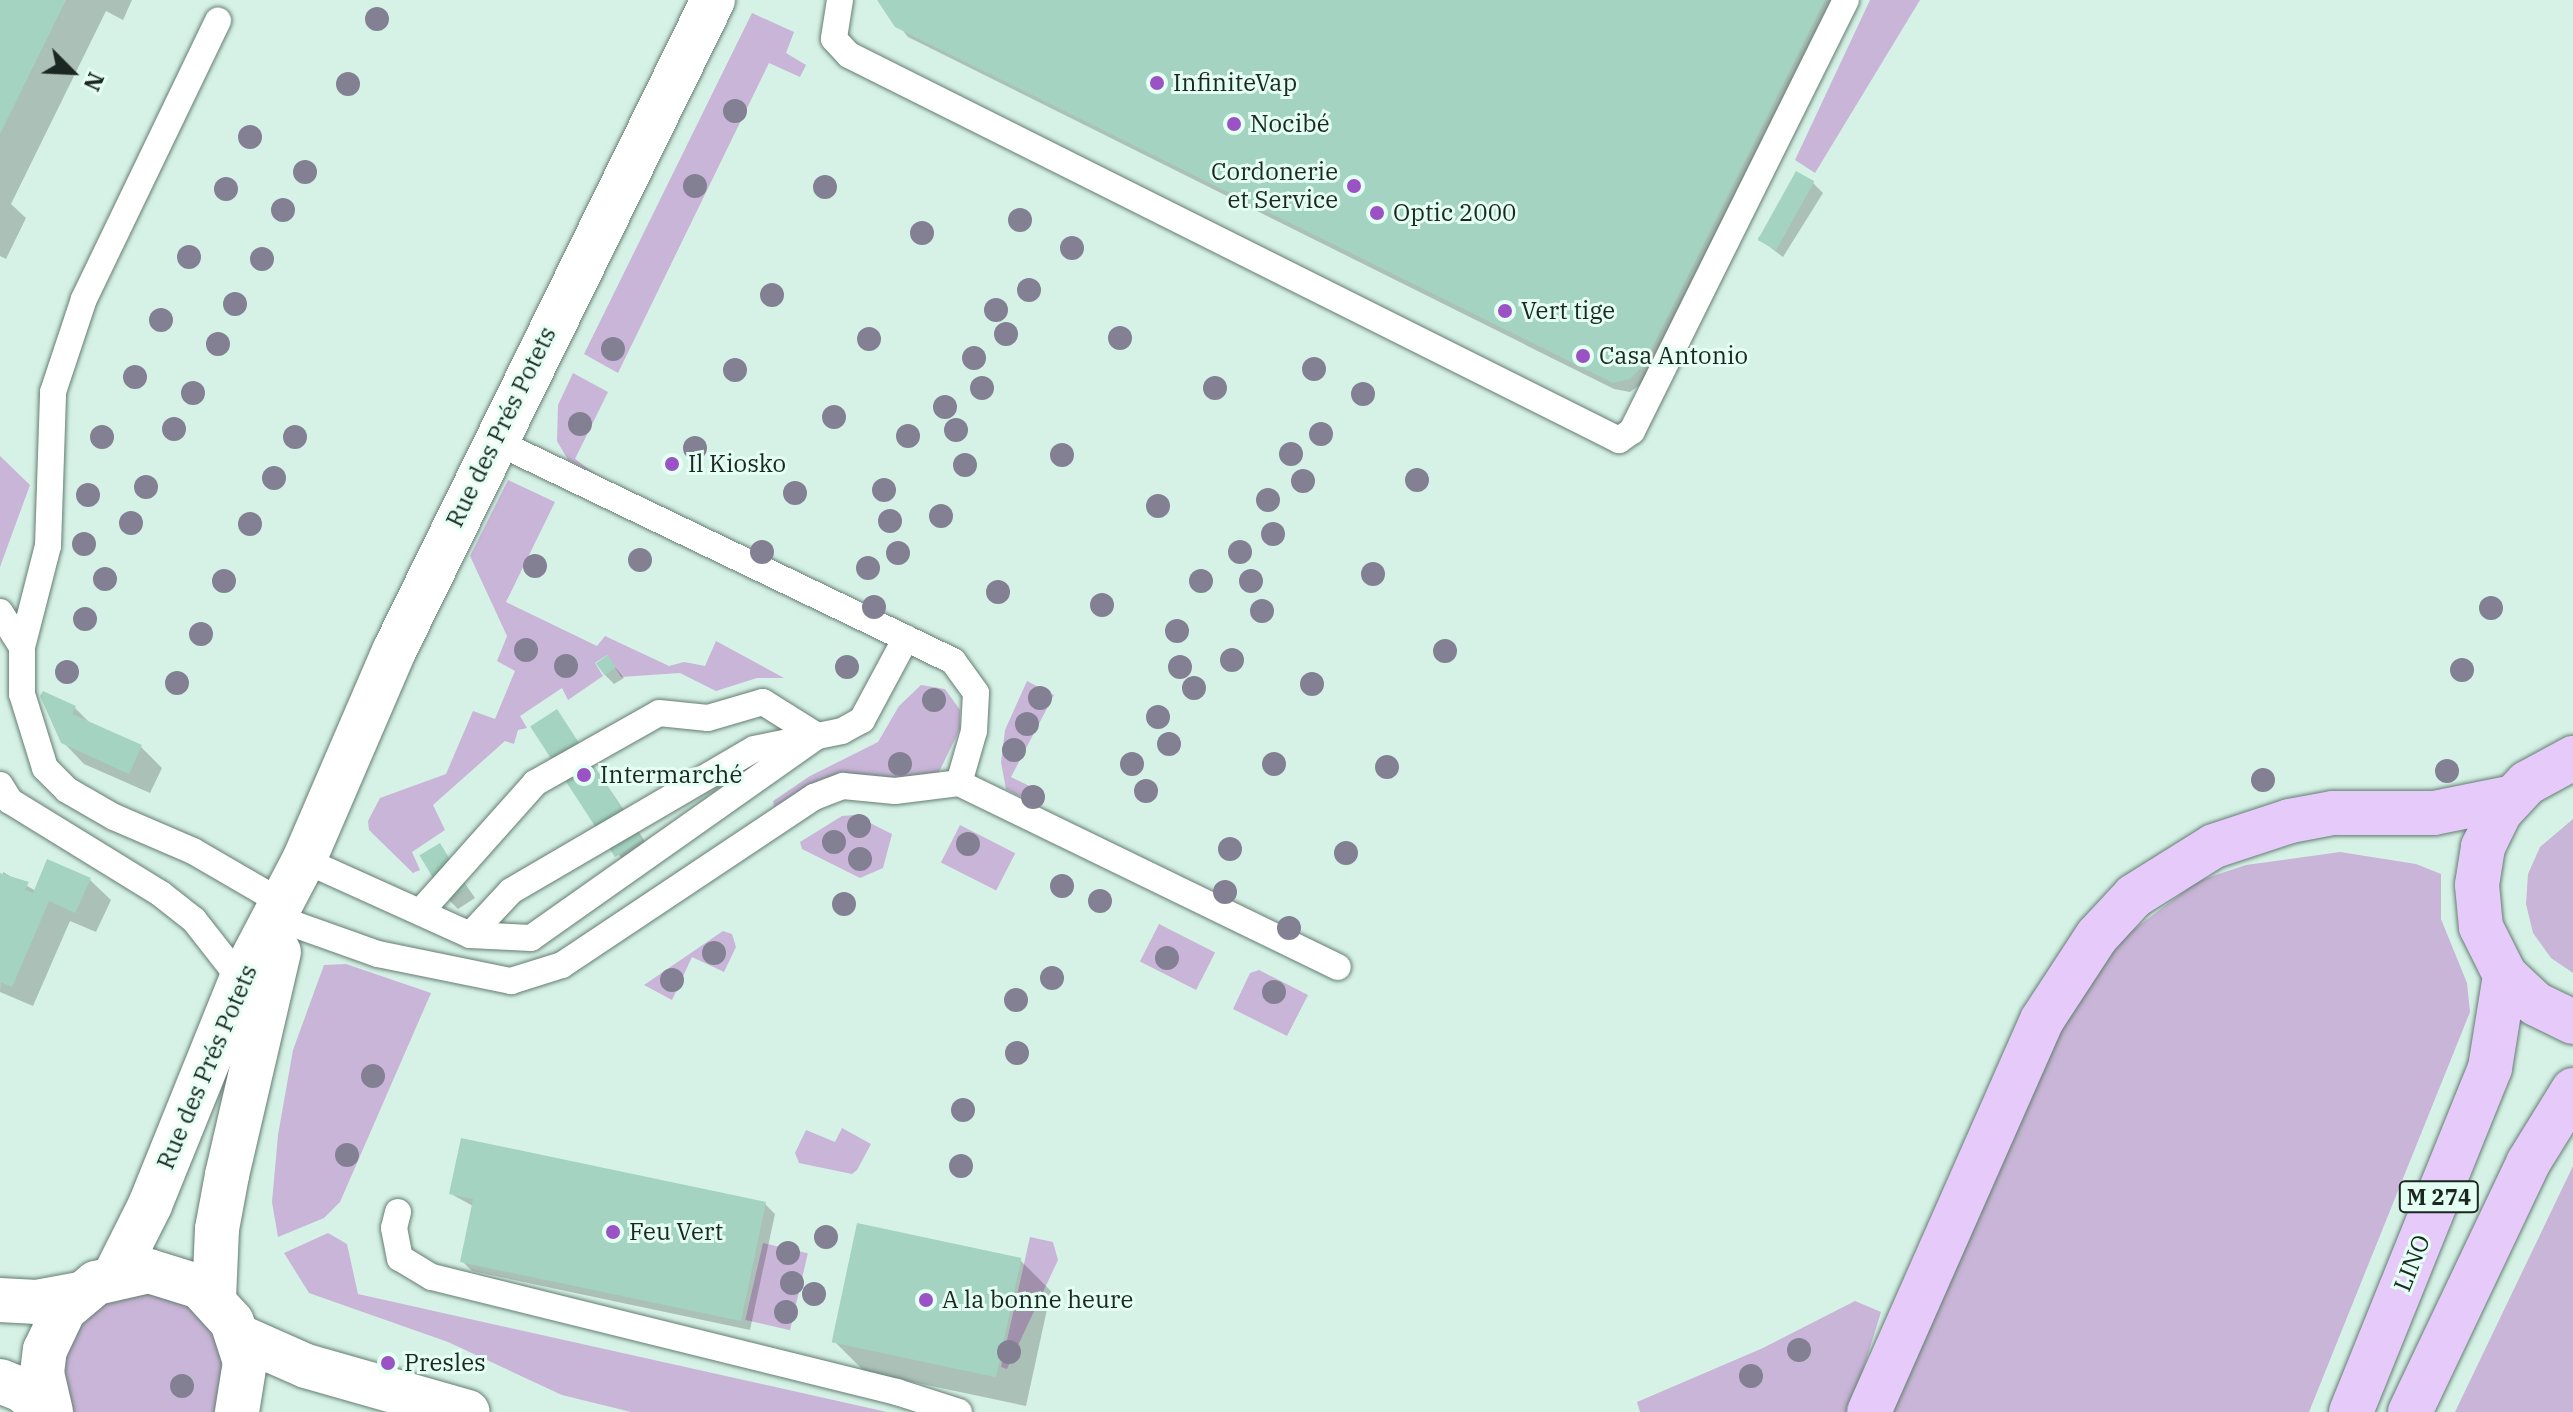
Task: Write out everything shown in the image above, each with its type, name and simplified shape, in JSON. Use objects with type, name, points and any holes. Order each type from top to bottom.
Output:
[{"type":"highway","points":[[2573,758],[2543,772],[2513,797],[2491,829],[2477,885],[2481,927],[2505,975],[2536,1004],[2573,1022]]},
{"type":"highway","points":[[1869,1412],[2042,1020],[2097,936],[2134,896],[2214,846],[2290,821],[2333,813],[2434,813],[2513,797]]},
{"type":"highway","name":"LINO","points":[[2351,1412],[2490,1068],[2505,975]]},
{"type":"highway","name":"M 274","points":[[2410,1412],[2528,1163],[2573,1090]]},
{"type":"street","name":"Rue des Prés Potets","points":[[214,1298],[217,1229],[284,912],[394,651],[493,440],[713,0]]},
{"type":"street","name":"Rue des Prés Potets","points":[[49,1412],[42,1373],[45,1350],[58,1319],[97,1284],[150,1205],[241,980],[284,912]]},
{"type":"street","points":[[0,1300],[37,1302],[97,1284],[167,1273],[214,1298],[238,1336],[244,1387],[237,1412]]},
{"type":"street","points":[[238,1336],[306,1366],[468,1412]]},
{"type":"street","points":[[0,1381],[22,1390],[49,1412]]},
{"type":"lane","points":[[840,0],[834,39],[849,55],[1619,440],[1632,431],[1846,0]]},
{"type":"lane","points":[[218,21],[84,299],[53,392],[48,546],[22,647],[22,694],[45,768],[67,790],[114,817],[193,851],[284,912],[378,954],[511,981],[562,965],[814,797],[843,786],[895,791],[959,783],[1338,967]]},
{"type":"lane","points":[[493,440],[953,661],[976,693],[974,731],[959,783]]},
{"type":"lane","points":[[0,612],[22,647]]},
{"type":"lane","points":[[470,935],[511,891],[754,749],[817,736],[862,720],[906,638]]},
{"type":"lane","points":[[422,910],[535,783],[659,713],[708,718],[763,702],[817,736]]},
{"type":"lane","points":[[304,860],[422,910],[470,935],[531,938],[817,736]]},
{"type":"lane","points":[[0,785],[10,801],[161,894],[194,920],[241,980]]},
{"type":"lane","points":[[398,1212],[394,1228],[400,1258],[432,1277],[897,1392],[959,1412]]},
{"type":"shaded area","points":[[1870,0],[1920,0],[1815,173],[1795,160]]},
{"type":"shaded area","points":[[752,13],[794,32],[786,53],[806,65],[800,77],[769,63],[618,373],[584,354]]},
{"type":"shaded area","points":[[573,373],[608,392],[575,459],[597,475],[568,460],[557,441],[558,405]]},
{"type":"shaded area","points":[[0,456],[30,485],[0,567]]},
{"type":"shaded area","points":[[508,480],[555,502],[506,602],[597,646],[605,636],[669,666],[684,662],[705,666],[716,641],[784,678],[757,678],[716,691],[680,673],[621,677],[607,655],[595,663],[603,676],[568,700],[562,688],[520,716],[527,728],[518,730],[514,744],[505,741],[433,805],[445,830],[412,852],[420,870],[413,873],[369,830],[368,821],[380,798],[446,774],[473,711],[495,719],[515,671],[497,661],[507,636],[470,556]]},
{"type":"shaded area","points":[[1027,681],[1054,695],[1011,777],[1044,793],[1038,806],[1006,789],[1001,762],[1005,730]]},
{"type":"shaded area","points":[[921,685],[945,689],[960,710],[960,729],[934,782],[860,774],[774,806],[773,801],[810,776],[878,742],[899,706]]},
{"type":"shaded area","points":[[854,815],[892,834],[883,868],[860,878],[802,849],[800,842],[842,816]]},
{"type":"shaded area","points":[[2573,819],[2573,973],[2551,958],[2533,933],[2526,904],[2528,874],[2540,847]]},
{"type":"shaded area","points":[[960,825],[1015,853],[996,891],[941,862]]},
{"type":"shaded area","points":[[2340,852],[2416,864],[2441,874],[2441,919],[2467,983],[2470,1012],[2309,1412],[1886,1412],[2074,1000],[2125,936],[2198,881],[2246,865]]},
{"type":"shaded area","points":[[1159,924],[1215,953],[1196,990],[1140,961]]},
{"type":"shaded area","points":[[723,931],[732,934],[736,947],[724,972],[692,957],[672,1000],[644,985]]},
{"type":"shaded area","points":[[346,964],[431,993],[340,1202],[324,1218],[278,1237],[272,1202],[278,1135],[293,1050],[324,965]]},
{"type":"shaded area","points":[[1259,970],[1308,995],[1287,1036],[1233,1009],[1250,973]]},
{"type":"shaded area","points":[[842,1128],[871,1144],[857,1170],[852,1174],[799,1163],[795,1153],[806,1130],[835,1142]]},
{"type":"shaded area","points":[[2573,1166],[2573,1412],[2455,1412]]},
{"type":"shaded area","points":[[328,1233],[347,1244],[358,1294],[887,1412],[631,1412],[562,1395],[448,1342],[309,1293],[284,1253]]},
{"type":"shaded area","points":[[1030,1237],[1053,1242],[1058,1260],[1007,1369],[1001,1367]]},
{"type":"shaded area","points":[[763,1243],[808,1253],[790,1330],[745,1320]]},
{"type":"shaded area","points":[[136,1291],[165,1294],[190,1306],[210,1326],[222,1352],[225,1377],[214,1412],[72,1412],[62,1365],[86,1315],[109,1298]]},
{"type":"shaded area","points":[[1855,1301],[1881,1312],[1850,1412],[1640,1412],[1637,1402],[1763,1348]]},
{"type":"building","points":[[0,0],[66,0],[0,134]]},
{"type":"building","points":[[877,0],[1825,0],[1643,366],[1630,379],[1613,383],[895,27]]},
{"type":"building","points":[[1796,171],[1814,181],[1776,250],[1758,240]]},
{"type":"building","points":[[607,655],[616,667],[605,675],[596,663]]},
{"type":"building","points":[[43,691],[76,706],[72,714],[142,745],[129,774],[61,743],[40,696]]},
{"type":"building","points":[[557,709],[642,840],[615,857],[530,726]]},
{"type":"building","points":[[440,843],[467,888],[446,900],[419,855]]},
{"type":"building","points":[[47,859],[91,878],[75,913],[49,901],[12,987],[0,982],[0,873],[29,882],[25,890],[33,893]]},
{"type":"building","name":"Feu Vert","points":[[461,1138],[766,1202],[741,1321],[460,1262],[473,1199],[449,1194]]},
{"type":"building","name":"A la bonne heure","points":[[857,1223],[1021,1258],[996,1377],[832,1342]]},
{"type":"place","name":"InfiniteVap","points":[[1157,83]]},
{"type":"place","name":"Nocibé","points":[[1234,124]]},
{"type":"place","name":"Cordonerie et Service","points":[[1354,186]]},
{"type":"place","name":"Optic 2000","points":[[1377,213]]},
{"type":"place","name":"Vert tige","points":[[1505,311]]},
{"type":"place","name":"Casa Antonio","points":[[1583,356]]},
{"type":"place","name":"Il Kiosko","points":[[672,464]]},
{"type":"place","name":"Intermarché","points":[[584,775]]},
{"type":"place","name":"Feu Vert","points":[[613,1232]]},
{"type":"place","name":"A la bonne heure","points":[[926,1300]]},
{"type":"place","name":"Presles","points":[[388,1363]]}]
